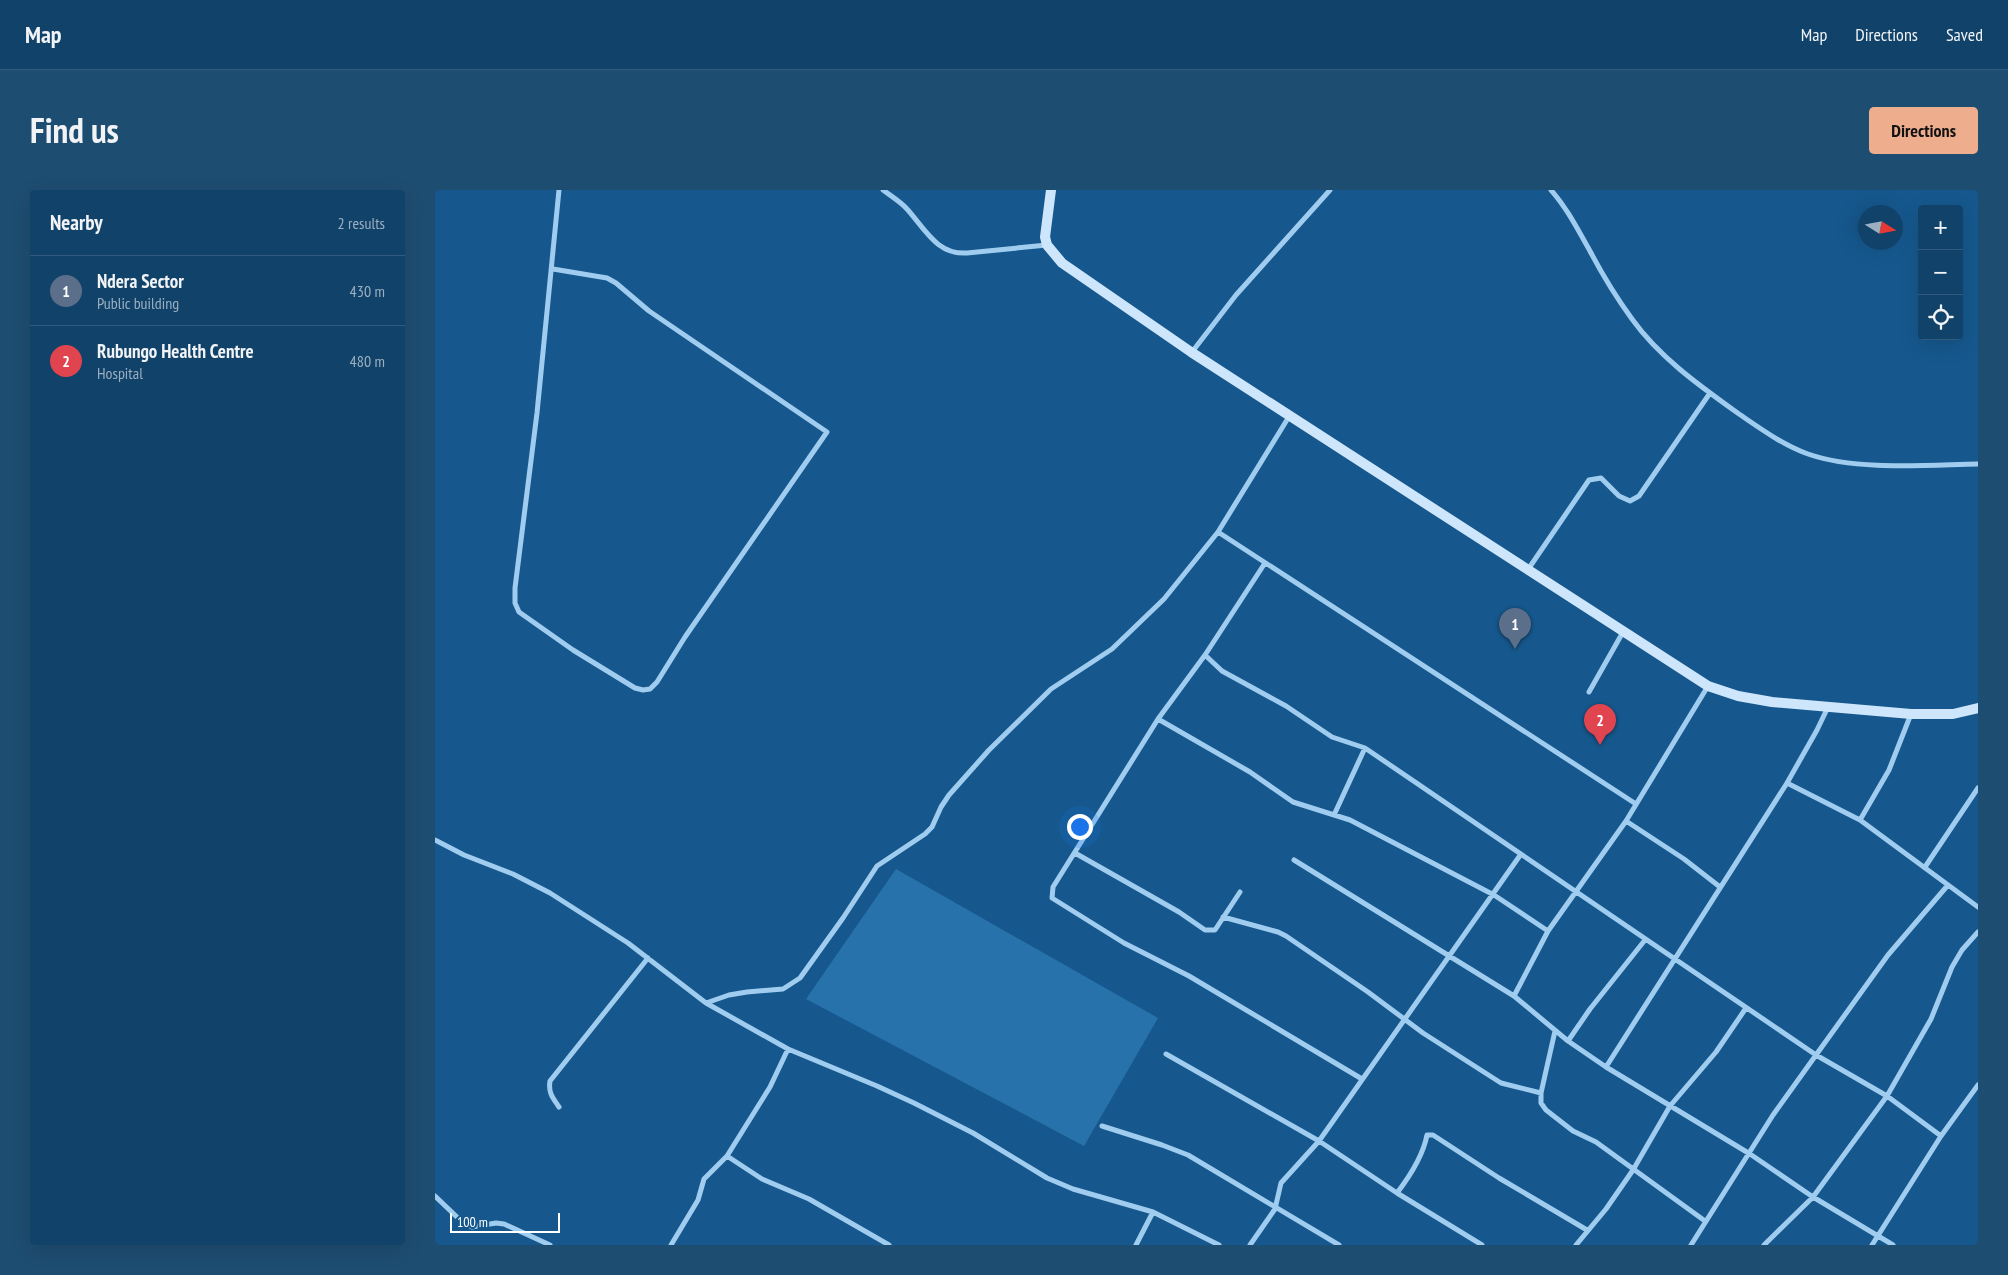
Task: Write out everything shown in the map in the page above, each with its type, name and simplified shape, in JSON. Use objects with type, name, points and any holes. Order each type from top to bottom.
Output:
[{"type":"main road","points":[[1051,190],[1046,223],[1047,245],[1062,264],[1191,352],[1527,571],[1708,686],[1738,696],[1772,702],[1911,714],[1953,714],[1978,708]]},
{"type":"street","points":[[553,268],[607,278],[616,283],[649,311],[827,432],[685,637],[657,682],[650,689],[635,688],[573,650],[519,612],[515,603],[515,588],[553,268],[559,190]]},
{"type":"street","points":[[883,190],[907,209],[929,235],[948,251],[956,254],[1047,245]]},
{"type":"street","points":[[1191,352],[1236,295],[1330,190]]},
{"type":"street","points":[[1551,190],[1570,216],[1603,275],[1650,342],[1710,393],[1769,435],[1808,454],[1852,462],[1892,465],[1978,464]]},
{"type":"street","points":[[1527,571],[1589,480],[1601,478],[1619,496],[1630,501],[1639,496],[1710,393]]},
{"type":"street","points":[[706,1003],[729,995],[783,989],[800,978],[877,866],[925,834],[932,826],[949,795],[989,750],[1051,689],[1098,659],[1164,598],[1218,532],[1290,415]]},
{"type":"street","points":[[1218,532],[1636,804]]},
{"type":"street","points":[[1265,563],[1205,655],[1157,719],[1053,887],[1052,898],[1124,943],[1189,976],[1362,1080]]},
{"type":"street","points":[[1589,692],[1623,632]]},
{"type":"street","points":[[1205,655],[1222,671],[1287,706],[1332,737],[1365,748],[1815,1055],[1887,1096],[1941,1136]]},
{"type":"street","points":[[1514,996],[1548,931],[1626,821],[1708,686]]},
{"type":"street","points":[[1606,1067],[1787,783],[1817,730],[1828,706]]},
{"type":"street","points":[[1859,820],[1889,770],[1911,714]]},
{"type":"street","points":[[1157,719],[1250,772],[1293,802],[1350,820],[1494,895],[1548,931]]},
{"type":"street","points":[[1334,815],[1365,748]]},
{"type":"street","points":[[1787,783],[1859,820],[1978,907]]},
{"type":"street","points":[[1925,867],[1978,788]]},
{"type":"street","points":[[1626,821],[1684,859],[1720,887]]},
{"type":"street","points":[[435,840],[464,855],[513,874],[550,892],[649,958],[706,1003],[788,1049],[915,1103],[973,1134],[1055,1182],[1073,1190],[1153,1212],[1219,1245]]},
{"type":"street","points":[[1075,853],[1179,912],[1205,930],[1215,930],[1241,892]]},
{"type":"street","points":[[1250,1245],[1275,1209],[1281,1183],[1319,1140],[1494,895],[1521,854]]},
{"type":"street","points":[[1294,860],[1514,996],[1568,1041],[1606,1067],[1750,1154],[1813,1197],[1893,1245]]},
{"type":"street","points":[[1691,1245],[1773,1115],[1815,1055],[1888,955],[1948,885]]},
{"type":"street","points":[[1223,917],[1278,932],[1286,936],[1368,992],[1423,1033],[1501,1084],[1541,1093]]},
{"type":"street","points":[[1764,1245],[1813,1197],[1887,1096],[1931,1019],[1952,967],[1962,950],[1978,932]]},
{"type":"street","points":[[1568,1041],[1590,1009],[1645,940]]},
{"type":"street","points":[[559,1107],[551,1095],[550,1081],[649,958]]},
{"type":"street","points":[[1576,1245],[1606,1209],[1633,1170],[1670,1106],[1716,1052],[1746,1008]]},
{"type":"street","points":[[1555,1030],[1541,1093],[1541,1103],[1546,1110],[1573,1132],[1596,1142],[1705,1221]]},
{"type":"street","points":[[671,1245],[698,1200],[704,1179],[727,1156],[771,1087],[788,1049]]},
{"type":"street","points":[[1166,1054],[1319,1140],[1397,1193],[1482,1245]]},
{"type":"street","points":[[1872,1245],[1941,1136],[1978,1085]]},
{"type":"street","points":[[1102,1126],[1188,1155],[1275,1209],[1339,1245]]},
{"type":"street","points":[[1397,1193],[1408,1179],[1427,1135],[1433,1135],[1499,1178],[1587,1230]]},
{"type":"street","points":[[727,1156],[762,1179],[809,1199],[889,1245]]},
{"type":"street","points":[[435,1196],[460,1220],[472,1228],[496,1223],[504,1224],[550,1245]]},
{"type":"street","points":[[1137,1245],[1153,1212]]},
{"type":"shaded area","points":[[896,869],[1158,1018],[1084,1146],[806,999]]},
{"type":"place","name":"Ndera Sector","points":[[1515,649]]},
{"type":"place","name":"Rubungo Health Centre","points":[[1600,745]]}]
